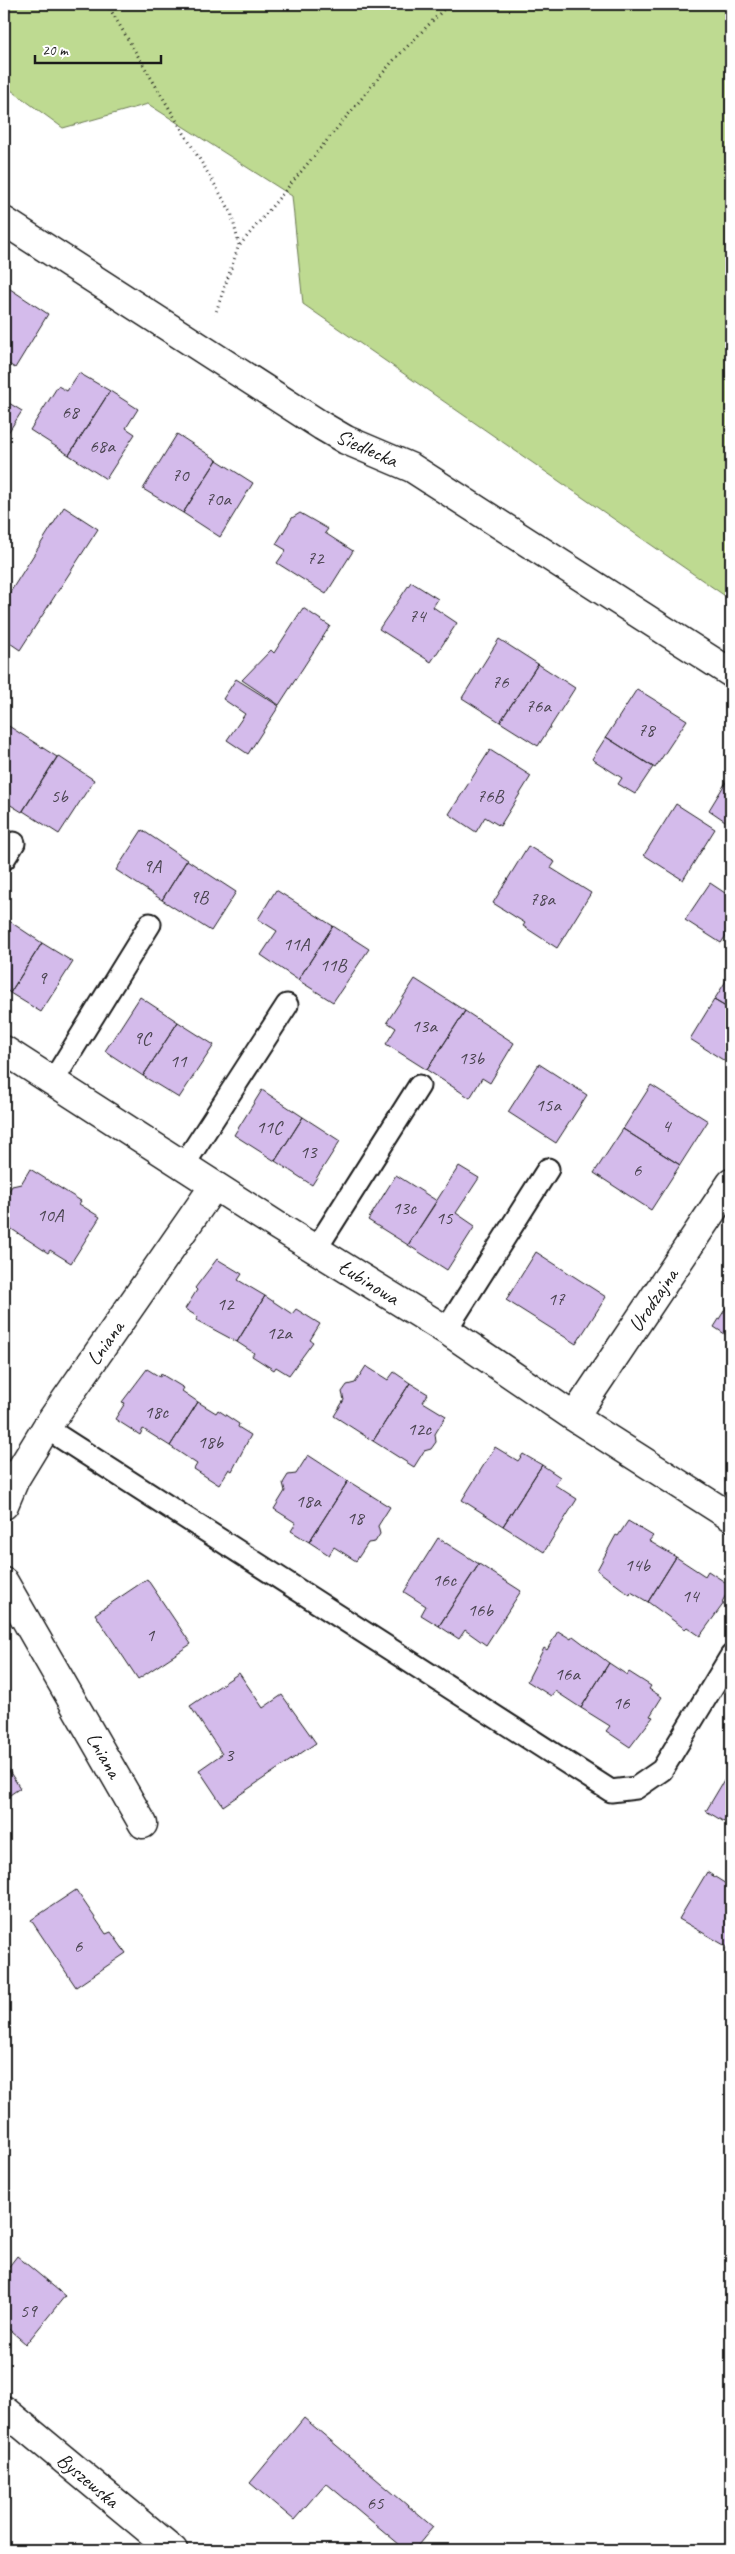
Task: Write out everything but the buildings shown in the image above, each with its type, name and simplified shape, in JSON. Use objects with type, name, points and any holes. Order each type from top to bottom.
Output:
[{"type":"street","name":"Siedlecka","points":[[4,221],[202,350],[346,440],[412,468],[731,673]]},
{"type":"street","name":"Łubinowa","points":[[4,1050],[214,1186],[446,1330],[574,1417],[731,1517]]},
{"type":"street","name":"Urodzajna","points":[[574,1417],[731,1183]]},
{"type":"street","name":"Lniana","points":[[4,1506],[15,1479],[46,1428],[214,1186]]},
{"type":"street","name":"Lniana","points":[[4,1582],[143,1824]]},
{"type":"street","name":"Byszewska","points":[[4,2410],[173,2550]]},
{"type":"lane","points":[[53,1081],[150,924]]},
{"type":"lane","points":[[183,1166],[287,1005]]},
{"type":"lane","points":[[316,1249],[419,1086]]},
{"type":"lane","points":[[446,1330],[548,1169]]},
{"type":"lane","points":[[46,1428],[611,1791],[636,1788],[662,1770],[731,1656]]},
{"type":"path","points":[[107,4],[231,212],[239,245]]},
{"type":"path","points":[[202,350],[239,245],[392,62],[449,4]]},
{"type":"green space","points":[[4,4],[731,4],[731,600],[303,304],[292,196],[148,104],[63,128],[4,85]]}]
